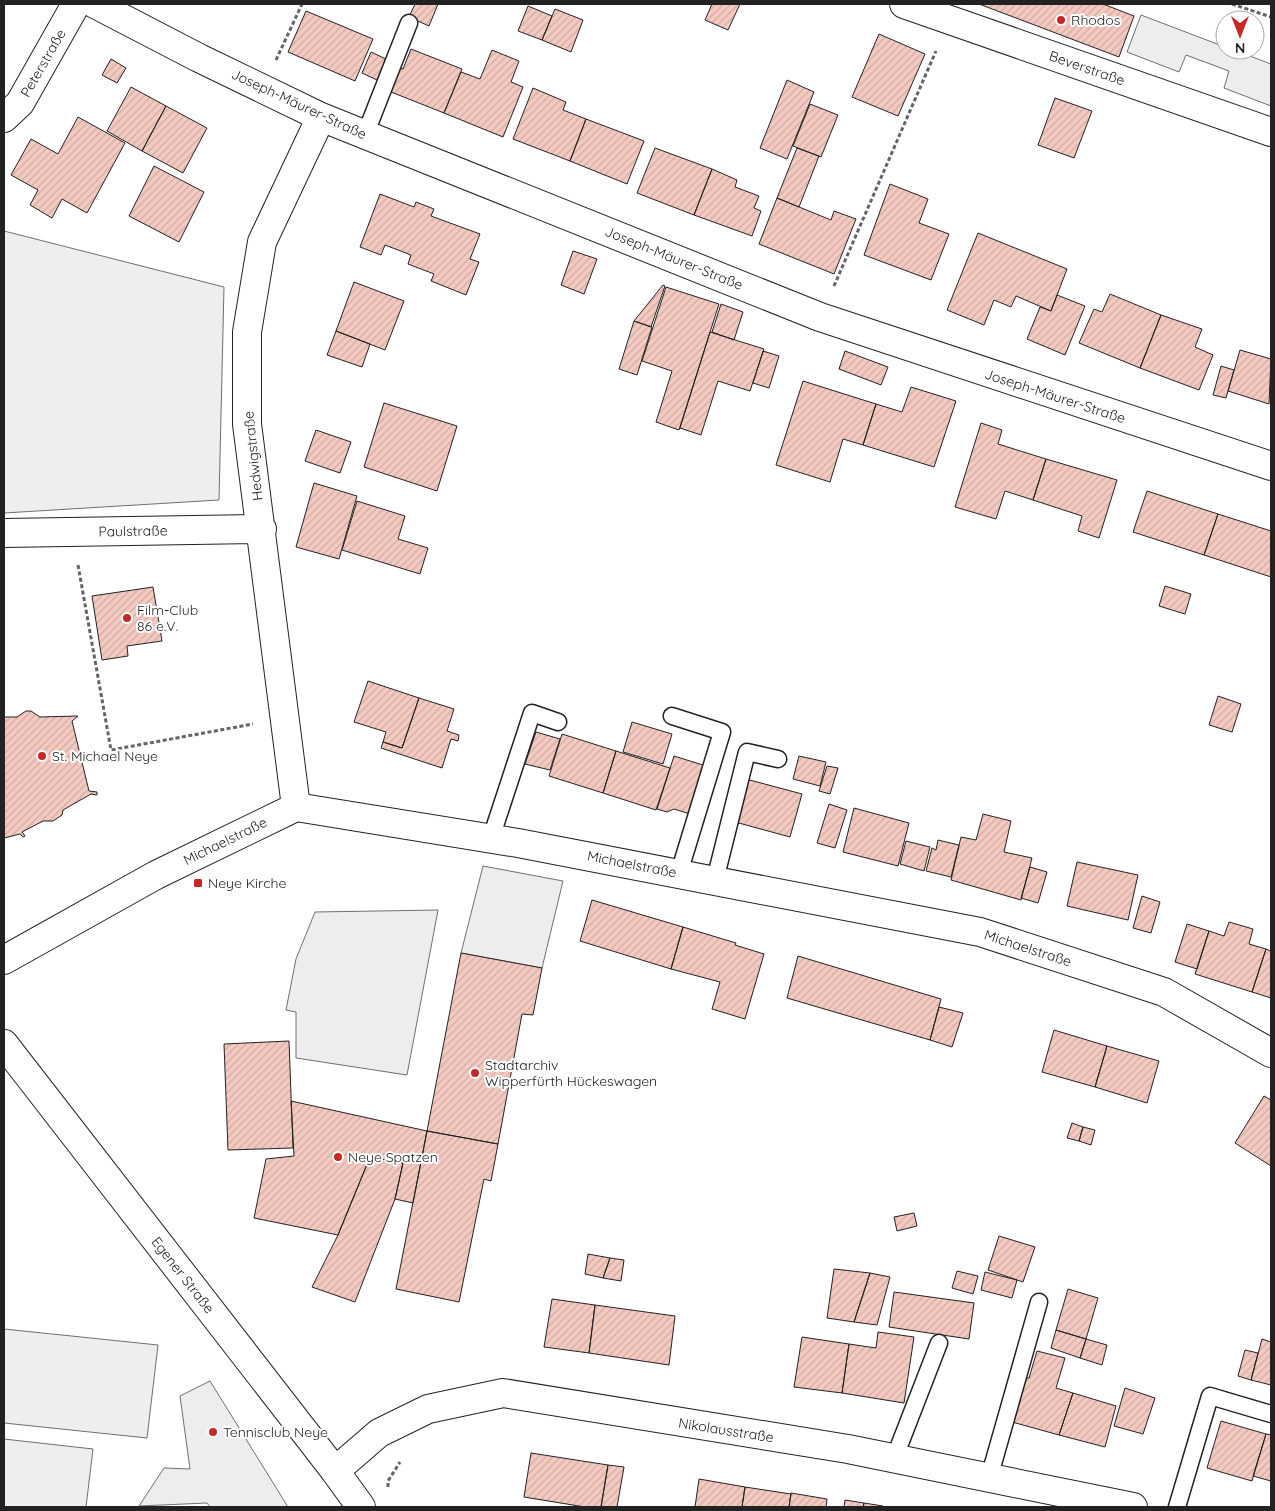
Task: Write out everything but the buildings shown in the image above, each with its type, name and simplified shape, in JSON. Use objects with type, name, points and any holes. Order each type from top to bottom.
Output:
[{"type":"street","name":"Peterstraße","points":[[4,118],[20,103],[76,4]]},
{"type":"street","name":"Joseph-Mäurer-Straße","points":[[95,4],[199,58],[321,117],[820,317],[1271,466]]},
{"type":"street","name":"Beverstraße","points":[[904,4],[1271,132]]},
{"type":"street","name":"Hedwigstraße","points":[[296,807],[248,424],[248,332],[262,242],[321,117]]},
{"type":"street","name":"Paulstraße","points":[[4,533],[262,529]]},
{"type":"street","name":"Michaelstraße","points":[[4,960],[156,875],[296,807],[491,838],[980,932],[1164,992],[1271,1053]]},
{"type":"street","name":"Egener Straße","points":[[4,1044],[335,1471],[360,1507]]},
{"type":"street","name":"Nikolausstraße","points":[[335,1471],[379,1433],[428,1409],[503,1393],[894,1459],[1134,1507]]},
{"type":"lane","points":[[365,135],[409,23]]},
{"type":"lane","points":[[491,838],[532,712],[558,722]]},
{"type":"lane","points":[[672,716],[722,732],[679,873]]},
{"type":"lane","points":[[715,880],[747,752],[778,759]]},
{"type":"lane","points":[[989,1478],[1039,1302]]},
{"type":"lane","points":[[894,1459],[939,1343]]},
{"type":"lane","points":[[1177,1507],[1210,1396],[1271,1414]]},
{"type":"path","points":[[263,88],[302,4]]},
{"type":"path","points":[[1232,4],[1271,17]]},
{"type":"path","points":[[820,317],[950,20]]},
{"type":"path","points":[[72,532],[111,750],[285,718]]},
{"type":"shaded area","points":[[1141,15],[1215,43],[1215,60],[1260,60],[1271,64],[1271,106],[1224,88],[1229,71],[1186,55],[1179,72],[1127,52]]},
{"type":"shaded area","points":[[4,231],[224,287],[219,500],[4,513]]},
{"type":"shaded area","points":[[483,866],[563,881],[542,968],[461,953]]},
{"type":"shaded area","points":[[438,910],[407,1075],[296,1058],[296,1012],[286,1010],[296,959],[315,912]]},
{"type":"shaded area","points":[[4,1329],[158,1345],[147,1438],[4,1423]]},
{"type":"shaded area","name":"Tennisclub Neye","points":[[210,1381],[288,1507],[210,1507],[207,1503],[139,1506],[164,1468],[190,1469],[180,1396]]},
{"type":"shaded area","points":[[4,1439],[93,1449],[86,1507],[4,1507]]},
{"type":"place","name":"Rhodos","points":[[1061,20]]},
{"type":"place","name":"Film-Club 86 e.V.","points":[[127,618]]},
{"type":"place","name":"St. Michael Neye","points":[[42,756]]},
{"type":"place","name":"Neye Kirche","points":[[198,883]]},
{"type":"place","name":"Stadtarchiv Wipperfürth Hückeswagen","points":[[475,1073]]},
{"type":"place","name":"Neye Spatzen","points":[[338,1157]]},
{"type":"place","name":"Tennisclub Neye","points":[[213,1432]]}]
